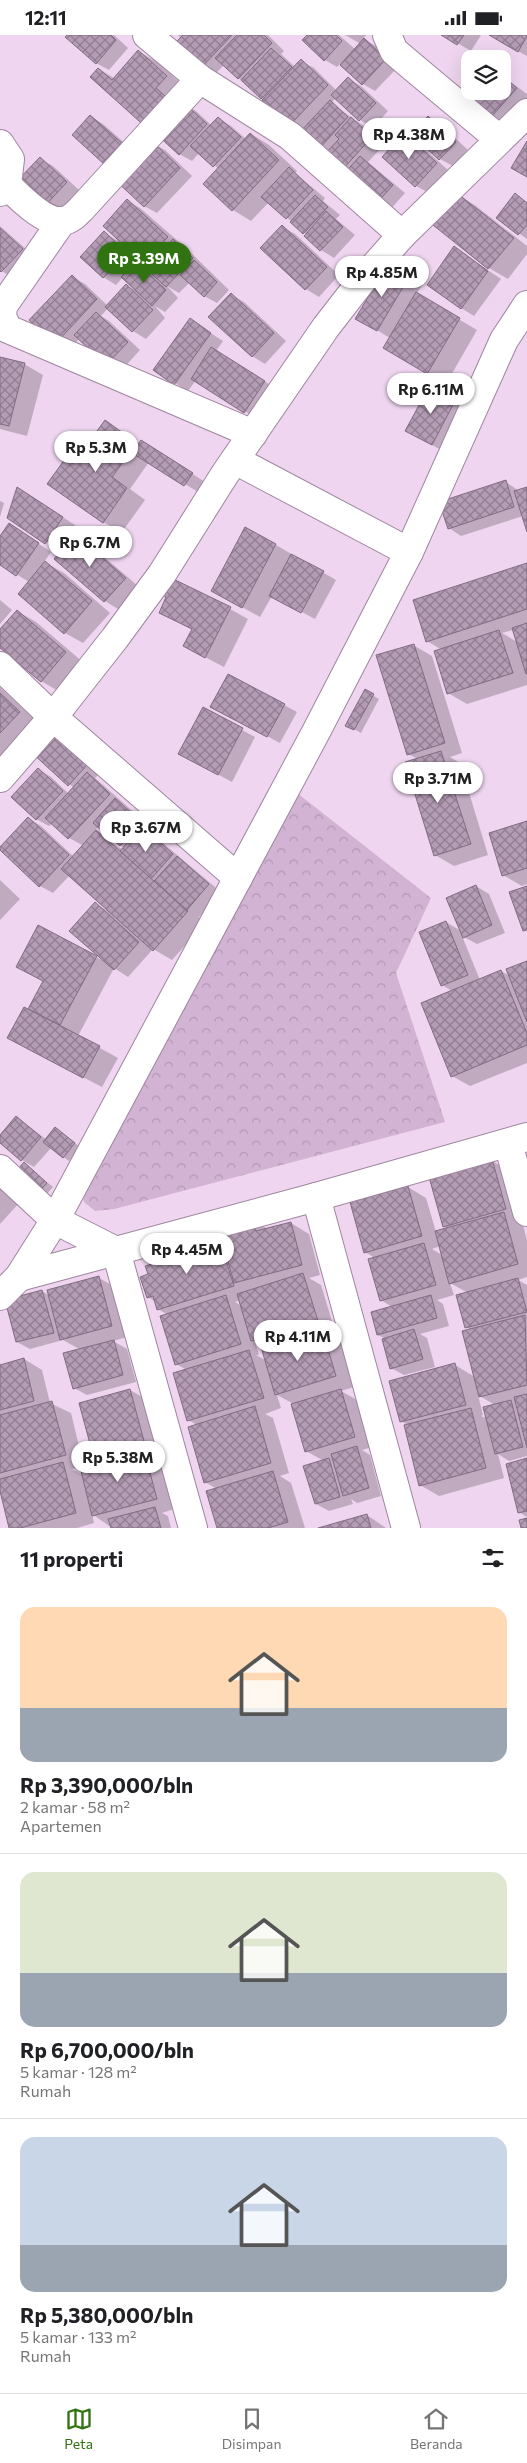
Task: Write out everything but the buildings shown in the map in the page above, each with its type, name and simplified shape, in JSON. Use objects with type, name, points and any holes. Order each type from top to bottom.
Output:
[{"type":"street","points":[[147,35],[200,79],[290,136],[402,235]]},
{"type":"street","points":[[387,35],[394,51],[500,139]]},
{"type":"street","points":[[200,79],[82,208],[74,215],[62,221],[3,306],[2,317],[8,329],[253,434]]},
{"type":"street","points":[[0,778],[53,717],[162,574],[235,460],[326,327],[364,278],[402,235],[527,113]]},
{"type":"street","points":[[0,144],[10,159],[3,189],[39,212],[54,220],[62,221]]},
{"type":"street","points":[[0,1296],[19,1277],[55,1220],[238,878],[409,552],[504,340],[527,305]]},
{"type":"street","points":[[235,460],[409,552]]},
{"type":"street","points":[[0,666],[53,717],[238,878]]},
{"type":"street","points":[[19,1277],[518,1140],[527,1211]]},
{"type":"street","points":[[0,1169],[55,1220],[116,1251],[193,1528]]},
{"type":"street","points":[[316,1197],[406,1528]]},
{"type":"green space","points":[[292,789],[431,898],[396,973],[445,1122],[114,1209],[95,1211],[84,1202],[81,1187]]}]
